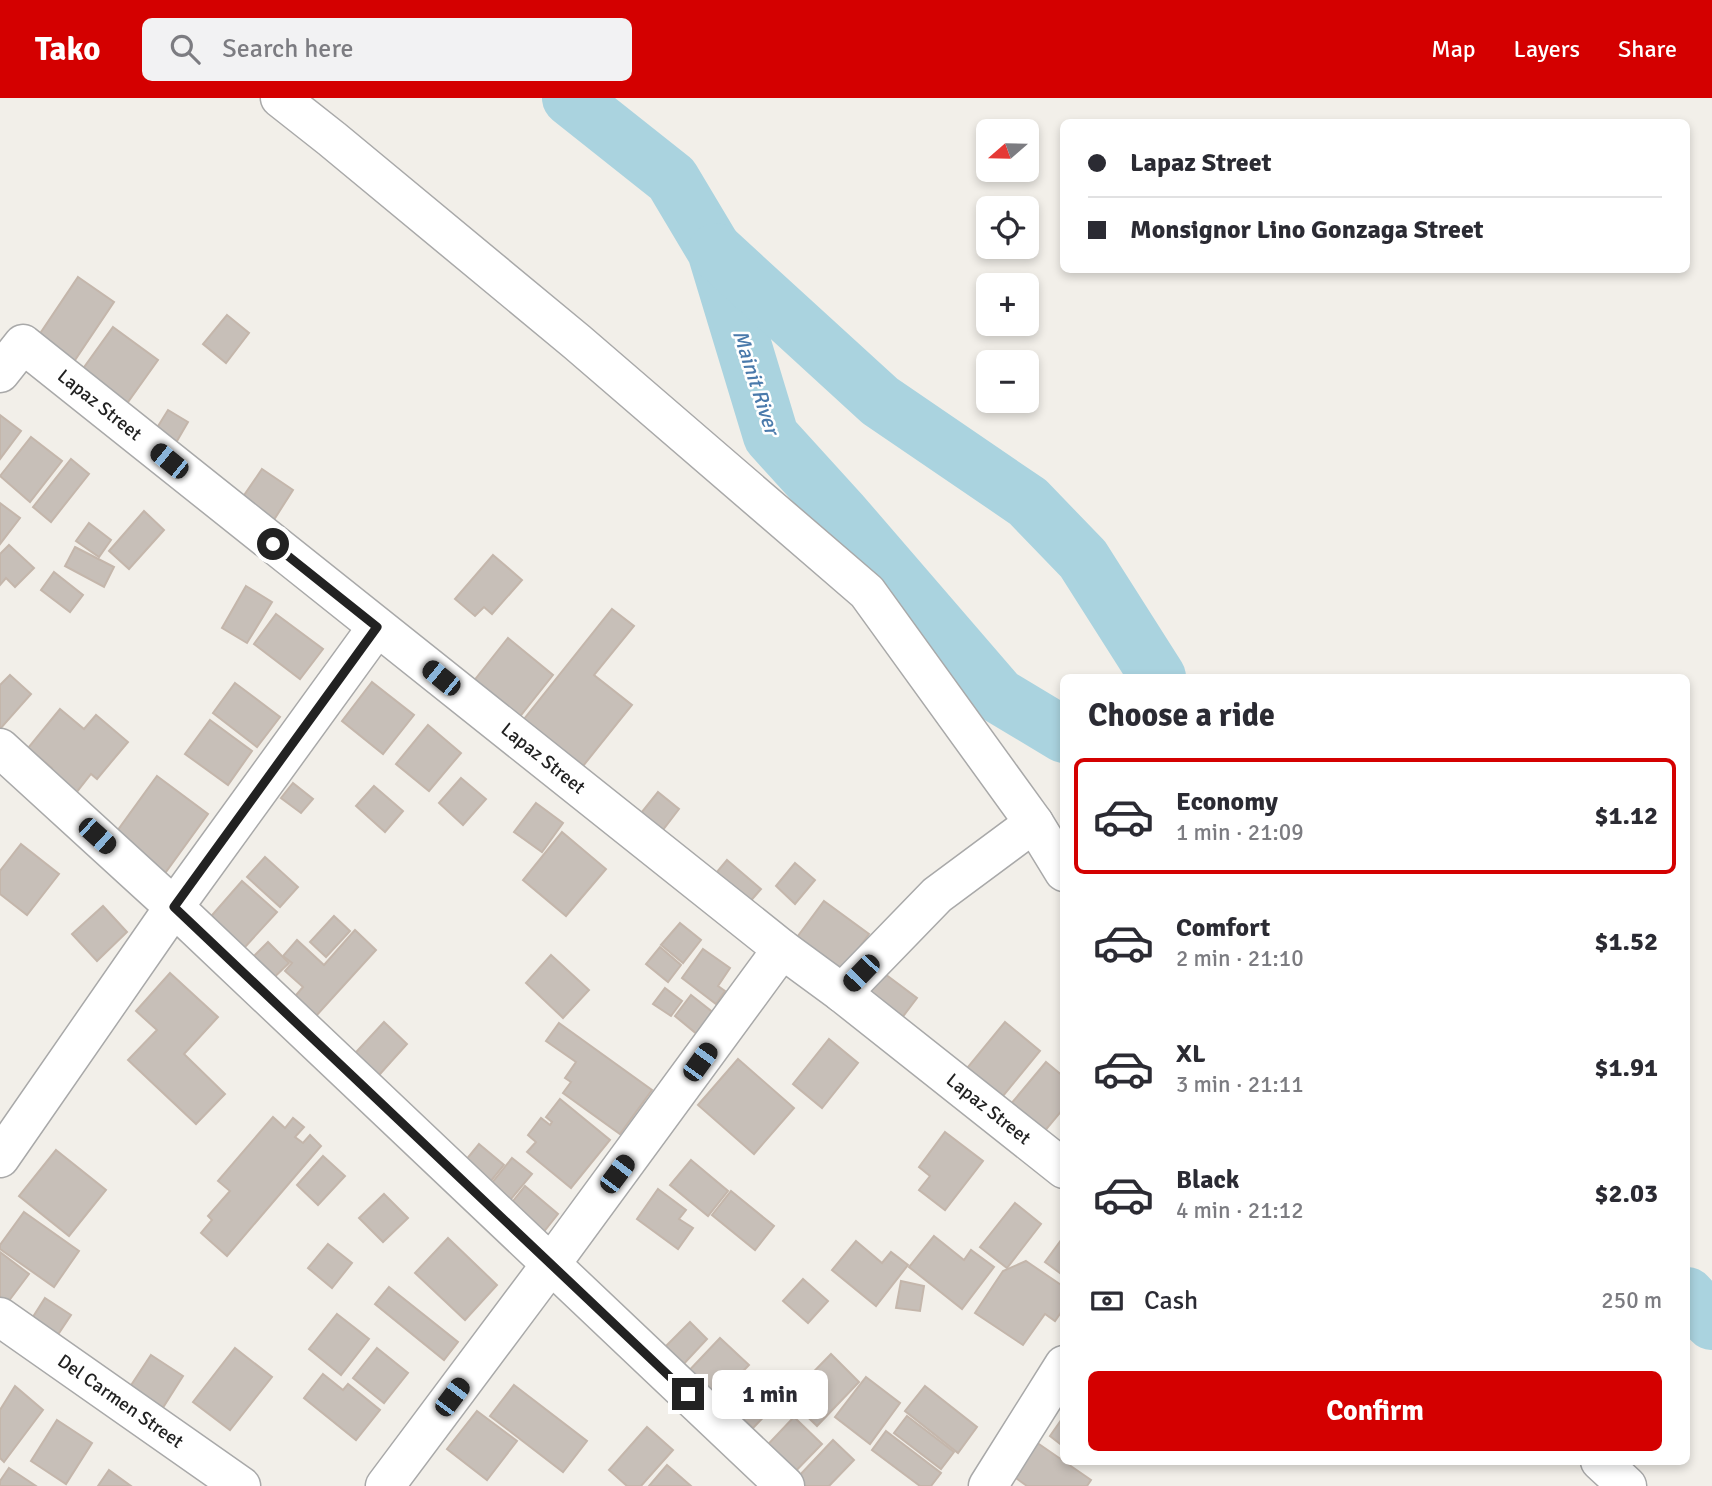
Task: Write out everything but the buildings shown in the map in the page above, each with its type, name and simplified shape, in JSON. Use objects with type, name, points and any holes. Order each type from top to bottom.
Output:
[{"type":"street","points":[[280,98],[577,342],[867,592],[1034,823],[1060,865]]},
{"type":"street","name":"Lapaz Street","points":[[12,358],[377,627],[1060,1166]]},
{"type":"street","points":[[0,1158],[174,907],[377,627]]},
{"type":"street","points":[[0,748],[174,907],[785,1486]]},
{"type":"street","points":[[842,993],[937,895],[1034,823]]},
{"type":"street","points":[[386,1486],[782,949]]},
{"type":"street","name":"Del Carmen Street","points":[[0,1317],[241,1486]]},
{"type":"street","points":[[988,1486],[1060,1371]]},
{"type":"street","points":[[1604,1465],[1627,1486]]},
{"type":"waterway","name":"Mainit River","points":[[570,98],[672,179],[715,251],[771,436],[999,696],[1060,733]]},
{"type":"waterway","points":[[716,251],[880,401],[1028,502],[1083,559],[1156,674]]},
{"type":"waterway","name":"Mainit River","points":[[1690,1298],[1712,1322]]},
{"type":"route","points":[[273,544],[377,627],[174,907],[688,1394]]}]
